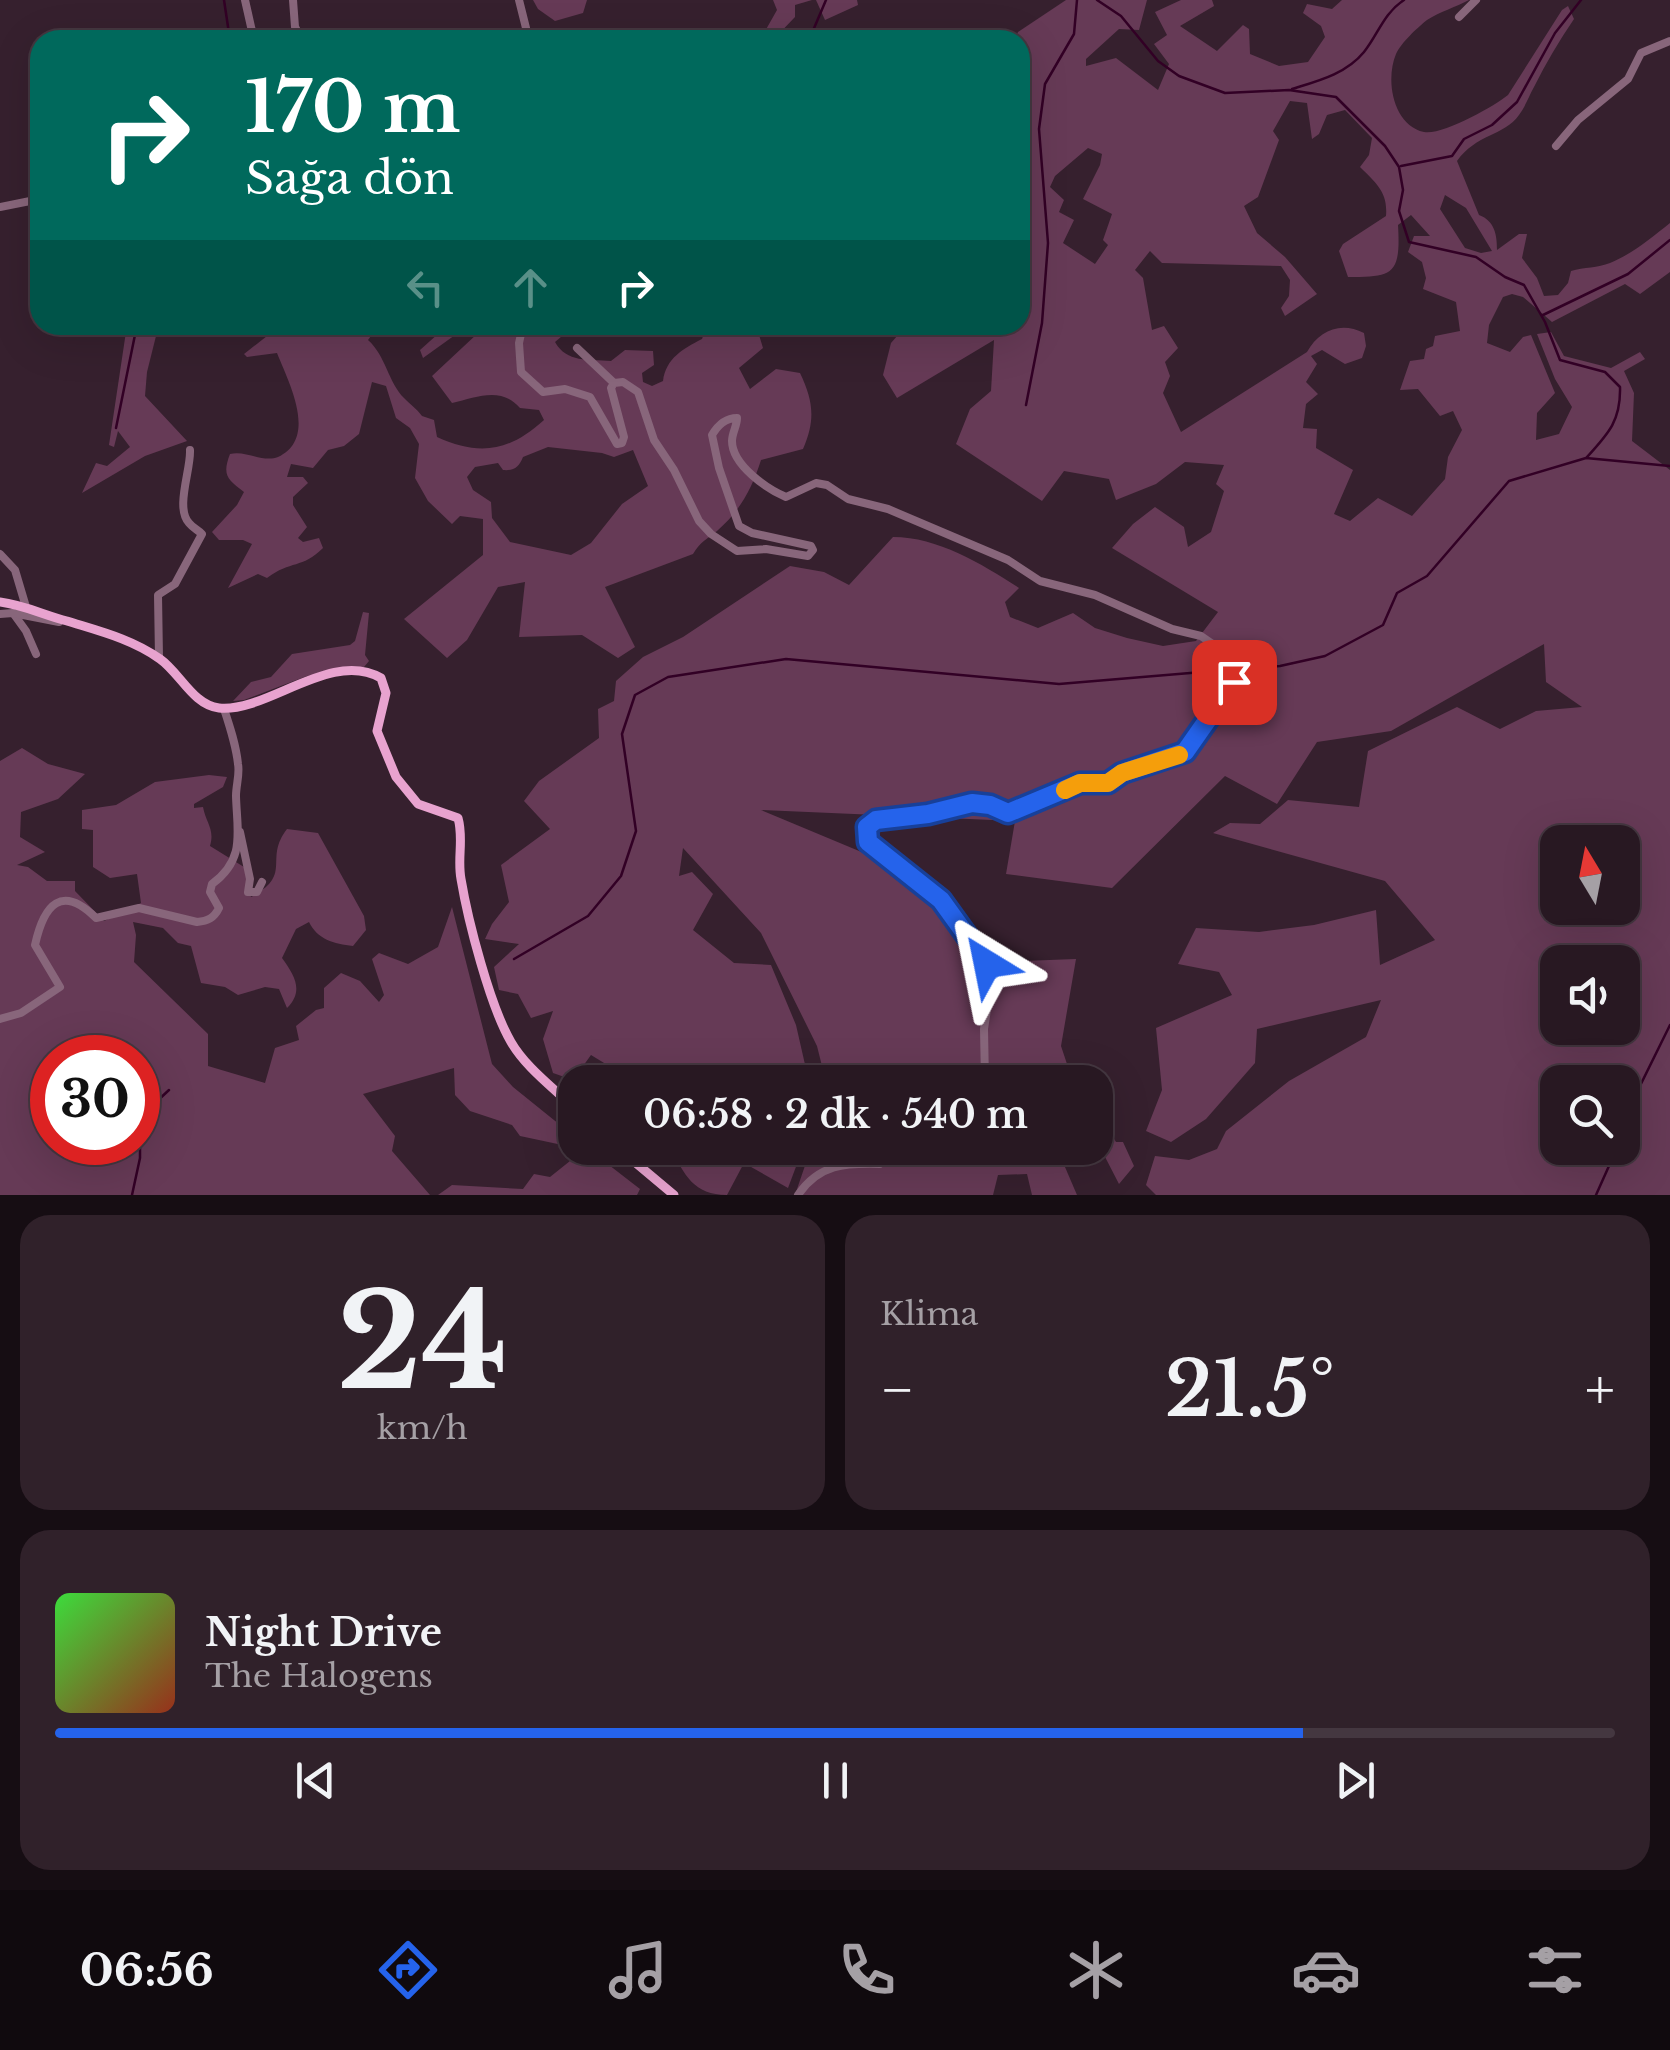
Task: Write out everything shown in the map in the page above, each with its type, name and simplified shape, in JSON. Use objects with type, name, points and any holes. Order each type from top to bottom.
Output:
[{"type":"main road","points":[[0,602],[26,606],[102,631],[159,658],[201,701],[224,708],[315,677],[368,670],[382,678],[386,693],[378,730],[396,777],[418,804],[458,818],[462,832],[458,863],[464,894],[498,1014],[512,1043],[558,1090]]},
{"type":"main road","points":[[638,1165],[674,1195]]},
{"type":"street","points":[[244,0],[252,30]]},
{"type":"street","points":[[293,0],[297,30]]},
{"type":"street","points":[[520,0],[527,30]]},
{"type":"street","points":[[1459,17],[1476,0]]},
{"type":"street","points":[[1556,146],[1578,120],[1628,78],[1641,53],[1670,40]]},
{"type":"street","points":[[0,206],[30,201]]},
{"type":"street","points":[[520,335],[521,372],[542,392],[566,389],[590,397],[617,444],[624,437],[610,388],[623,382],[638,392],[654,440],[699,521],[728,547],[808,556],[813,550],[811,546],[752,533],[739,526],[712,435],[718,425],[737,418],[731,440],[736,454],[773,492],[786,497],[816,484],[826,485],[848,499],[888,510],[1008,560],[1040,581],[1095,595],[1172,629],[1201,636],[1217,647],[1234,682],[1185,752],[1122,773],[1108,783],[1080,783],[1008,813],[972,803],[928,814],[876,820],[867,827],[868,842],[941,900],[987,964],[990,997],[984,1029],[985,1065]]},
{"type":"street","points":[[577,348],[614,383]]},
{"type":"street","points":[[159,658],[158,595],[176,584],[202,534],[188,523],[182,501],[191,467],[190,450]]},
{"type":"street","points":[[0,554],[14,570],[26,606]]},
{"type":"street","points":[[12,613],[36,654]]},
{"type":"street","points":[[0,614],[67,622]]},
{"type":"street","points":[[224,708],[239,767],[236,796],[250,879],[248,892],[258,892],[262,882]]},
{"type":"street","points":[[0,1019],[21,1013],[60,988],[35,945],[46,913],[63,900],[71,899],[83,904],[96,918],[139,908],[197,922],[208,921],[219,908],[210,892],[212,884],[232,863],[240,832]]},
{"type":"street","points":[[798,1195],[828,1168],[839,1165]]},
{"type":"shaded area","points":[[533,0],[587,0],[583,13],[555,21],[538,9]]},
{"type":"shaded area","points":[[773,0],[812,0],[795,5],[795,17],[783,30],[766,30],[777,10]]},
{"type":"shaded area","points":[[816,0],[857,0],[858,5],[825,20]]},
{"type":"shaded area","points":[[1066,0],[1147,0],[1139,30],[1119,29],[1086,59],[1086,66],[1116,58],[1158,90],[1169,64],[1154,44],[1167,35],[1155,12],[1181,0],[1212,0],[1214,6],[1180,26],[1217,51],[1243,25],[1249,29],[1250,54],[1279,66],[1308,62],[1325,37],[1321,26],[1303,13],[1307,4],[1332,9],[1342,0],[1469,0],[1423,23],[1396,54],[1391,76],[1394,100],[1405,121],[1424,132],[1468,119],[1508,95],[1568,6],[1574,19],[1519,115],[1473,145],[1457,161],[1479,215],[1494,229],[1497,250],[1519,234],[1527,234],[1522,258],[1544,296],[1558,295],[1568,283],[1571,271],[1618,259],[1670,223],[1670,272],[1640,294],[1625,284],[1552,322],[1523,297],[1512,294],[1503,297],[1489,325],[1487,343],[1510,352],[1523,337],[1531,335],[1555,393],[1537,413],[1536,440],[1559,434],[1572,407],[1555,379],[1537,334],[1551,332],[1564,356],[1611,368],[1640,352],[1645,359],[1624,371],[1634,393],[1632,441],[1670,470],[1670,1195],[1156,1195],[1146,1185],[1155,1156],[1189,1160],[1217,1149],[1226,1131],[1289,1081],[1366,1037],[1381,1000],[1257,1029],[1255,1063],[1206,1119],[1171,1142],[1146,1131],[1162,1090],[1156,1028],[1232,995],[1219,972],[1178,964],[1196,928],[1259,932],[1314,925],[1376,910],[1380,965],[1435,940],[1385,881],[1213,833],[1230,823],[1260,824],[1288,800],[1359,807],[1368,751],[1457,707],[1500,729],[1536,711],[1582,707],[1546,682],[1544,644],[1391,731],[1317,742],[1277,804],[1225,776],[1112,888],[1006,874],[1015,821],[761,810],[943,886],[996,962],[1076,959],[1061,1046],[1067,1065],[822,1065],[817,1046],[761,933],[683,848],[679,876],[692,872],[713,894],[693,930],[734,963],[771,965],[796,1025],[805,1065],[607,1065],[591,1055],[584,1065],[558,1065],[558,1075],[553,1073],[543,1039],[553,1011],[531,1018],[518,994],[499,990],[494,967],[519,944],[485,939],[509,902],[501,865],[550,829],[524,801],[539,781],[599,738],[598,709],[614,701],[616,681],[643,657],[683,637],[790,566],[824,572],[849,585],[893,537],[926,542],[959,554],[1019,588],[1005,602],[1010,617],[1038,628],[1073,613],[1095,628],[1163,646],[1196,641],[1218,612],[1112,548],[1155,507],[1184,527],[1188,547],[1211,532],[1224,491],[1216,484],[1224,465],[1185,462],[1156,484],[1116,500],[1109,479],[1064,471],[1042,501],[956,444],[970,409],[991,391],[994,340],[897,398],[883,375],[891,343],[898,335],[1030,335],[1030,30],[1021,30]],"holes":[[[1290,101],[1307,103],[1312,139],[1319,134],[1327,115],[1345,110],[1372,138],[1369,155],[1360,167],[1380,188],[1386,216],[1343,244],[1339,251],[1348,277],[1375,276],[1391,270],[1398,254],[1398,225],[1411,215],[1430,236],[1414,236],[1408,252],[1422,262],[1426,278],[1423,289],[1456,302],[1460,331],[1435,336],[1424,359],[1410,361],[1400,390],[1418,389],[1440,416],[1453,411],[1462,430],[1448,457],[1445,479],[1412,516],[1378,498],[1350,521],[1334,514],[1353,470],[1316,448],[1317,429],[1303,428],[1306,404],[1318,394],[1306,382],[1317,364],[1311,356],[1322,350],[1345,364],[1362,358],[1366,346],[1364,333],[1347,328],[1324,333],[1307,352],[1181,432],[1163,393],[1170,376],[1165,362],[1178,348],[1164,326],[1152,330],[1143,278],[1135,270],[1150,251],[1162,263],[1281,266],[1290,280],[1289,296],[1281,308],[1285,316],[1317,294],[1285,257],[1257,233],[1244,206],[1258,197],[1279,140],[1273,131]],[[1088,148],[1102,154],[1083,199],[1112,214],[1103,240],[1108,245],[1095,264],[1063,243],[1074,220],[1059,212],[1064,200],[1050,187],[1055,176]],[[1445,195],[1466,208],[1492,251],[1481,253],[1465,248],[1440,209]]]},
{"type":"shaded area","points":[[126,335],[156,335],[145,396],[187,441],[145,456],[82,493],[96,463],[107,466],[130,447],[118,431],[114,447],[109,445]]},
{"type":"shaded area","points":[[268,335],[372,335],[368,340],[399,392],[422,416],[434,420],[437,437],[467,447],[493,448],[518,439],[544,420],[539,410],[520,408],[497,395],[452,403],[432,376],[476,335],[563,335],[555,342],[566,354],[579,359],[611,361],[625,350],[653,351],[654,365],[642,373],[643,382],[652,386],[663,381],[676,355],[703,335],[759,335],[763,348],[739,368],[750,389],[776,369],[800,373],[808,392],[811,419],[803,449],[761,460],[739,507],[693,554],[605,587],[635,647],[618,658],[582,635],[519,637],[525,582],[498,587],[467,640],[447,658],[404,619],[483,555],[483,519],[460,516],[452,524],[428,501],[415,478],[419,444],[410,428],[396,418],[386,386],[372,382],[359,434],[344,446],[328,450],[313,468],[291,464],[287,477],[303,477],[308,483],[293,497],[293,505],[307,527],[298,538],[303,542],[319,538],[323,548],[309,559],[267,578],[258,574],[228,588],[252,544],[219,540],[212,532],[244,492],[228,476],[230,454],[278,457],[297,437],[299,423],[293,393],[277,353],[247,357],[244,354]],"holes":[[[548,447],[614,457],[633,450],[648,486],[622,504],[591,543],[571,555],[510,542],[492,518],[491,502],[473,490],[467,477],[475,467],[498,463],[503,470],[513,469],[523,457]]]},
{"type":"shaded area","points":[[437,335],[455,335],[423,358],[420,350]]},
{"type":"shaded area","points":[[363,612],[369,613],[365,655],[369,661],[364,667],[307,676],[233,701],[251,682],[271,677],[292,654],[350,645],[355,641]]},
{"type":"shaded area","points":[[22,748],[48,764],[85,774],[58,799],[21,812],[20,837],[45,852],[17,865],[28,867],[47,881],[75,881],[75,891],[104,921],[141,903],[137,874],[110,878],[93,867],[93,830],[82,829],[82,810],[116,805],[155,782],[209,775],[227,777],[223,787],[194,804],[194,808],[203,807],[211,830],[210,846],[244,867],[251,897],[264,889],[275,874],[277,849],[287,829],[318,833],[364,916],[366,930],[353,946],[327,940],[309,922],[296,929],[282,958],[296,983],[295,996],[287,1008],[279,989],[265,987],[238,995],[225,987],[201,983],[191,946],[178,943],[163,928],[133,922],[134,962],[208,1034],[208,1066],[265,1083],[275,1048],[299,1040],[296,1026],[324,1008],[324,988],[341,973],[360,981],[379,1002],[384,995],[372,959],[379,953],[408,964],[438,947],[452,907],[492,1064],[513,1087],[558,1123],[558,1144],[520,1136],[512,1125],[470,1111],[455,1095],[454,1068],[363,1094],[395,1136],[392,1151],[430,1195],[0,1195],[0,761]]},
{"type":"shaded area","points":[[1113,1137],[1116,1142],[1123,1142],[1134,1166],[1119,1184],[1109,1165],[1113,1165]]},
{"type":"shaded area","points":[[565,1165],[609,1165],[640,1189],[637,1195],[438,1195],[452,1185],[523,1189],[534,1174],[550,1177]]},
{"type":"shaded area","points":[[743,1165],[727,1195],[698,1187],[681,1167]]},
{"type":"shaded area","points":[[748,1165],[797,1165],[788,1188]]},
{"type":"shaded area","points":[[805,1165],[1064,1165],[1077,1195],[1032,1195],[1027,1174],[998,1175],[993,1195],[795,1195]]},
{"type":"waterway","points":[[224,0],[228,30]]},
{"type":"waterway","points":[[813,30],[826,0]]},
{"type":"waterway","points":[[1026,405],[1042,323],[1048,243],[1039,129],[1045,84],[1074,34],[1077,0]]},
{"type":"waterway","points":[[1097,0],[1121,16],[1158,61],[1179,76],[1225,93],[1289,90],[1336,97],[1385,146],[1399,167],[1403,190],[1399,211],[1409,242],[1476,257],[1524,285],[1560,360],[1605,372],[1620,387],[1612,425],[1587,457]]},
{"type":"waterway","points":[[1292,89],[1349,66],[1404,0]]},
{"type":"waterway","points":[[1401,166],[1452,156],[1464,139],[1492,125],[1517,102],[1555,33],[1581,0]]},
{"type":"waterway","points":[[1543,315],[1628,274],[1670,240]]},
{"type":"waterway","points":[[116,428],[135,335]]},
{"type":"waterway","points":[[1234,669],[1280,666],[1325,656],[1383,625],[1397,593],[1427,576],[1509,481],[1586,458],[1670,466]]},
{"type":"waterway","points":[[514,959],[588,916],[621,876],[636,831],[622,734],[635,695],[668,677],[786,659],[1059,684],[1226,670]]},
{"type":"waterway","points":[[1640,1086],[1670,1025]]},
{"type":"waterway","points":[[132,1195],[140,1158],[140,1117],[169,1090]]},
{"type":"waterway","points":[[1596,1195],[1609,1165]]},
{"type":"slow traffic","points":[[1065,790],[1080,783],[1108,783],[1122,773],[1179,755]]},
{"type":"route","points":[[987,964],[941,900],[868,842],[867,827],[876,820],[928,814],[972,803],[1008,813],[1080,783],[1108,783],[1122,773],[1185,752],[1234,682]]}]
